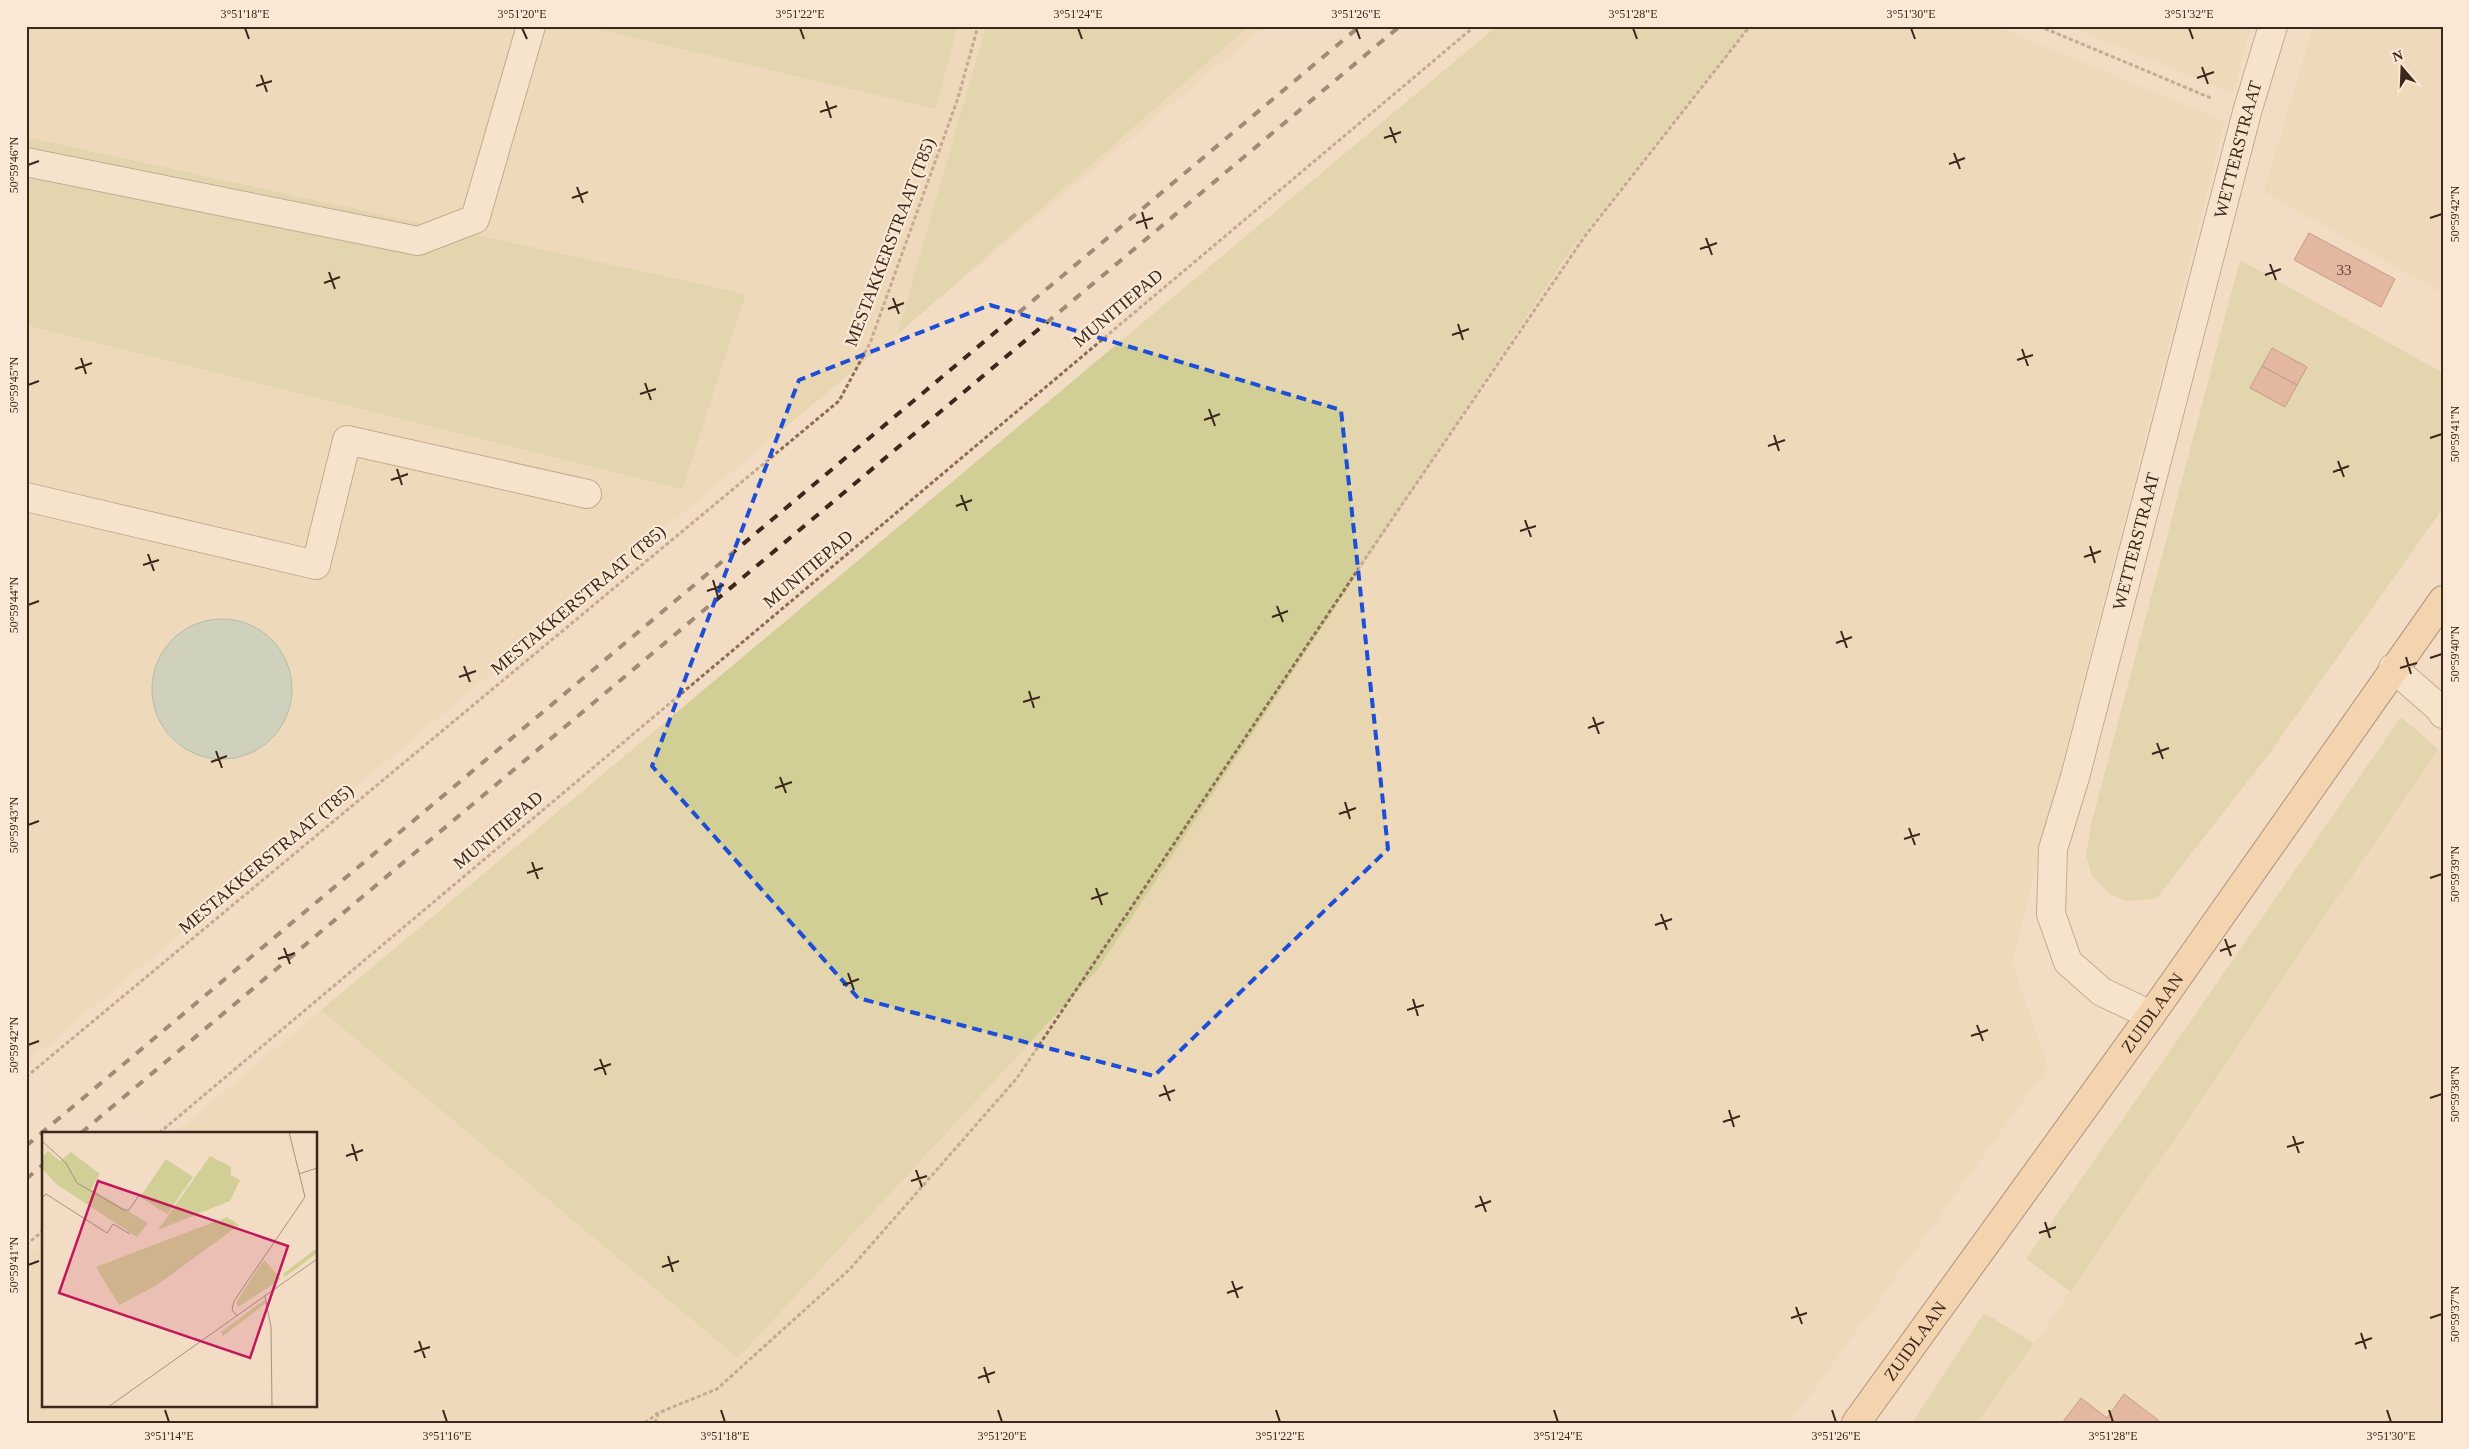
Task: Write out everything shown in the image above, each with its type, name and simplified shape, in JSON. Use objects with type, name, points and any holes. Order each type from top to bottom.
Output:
[{"type":"main road","name":"ZUIDLAAN","points":[[1856,1423],[2151,1015],[2392,668],[2443,600]]},
{"type":"street","points":[[26,162],[418,241],[474,219],[531,26]]},
{"type":"street","name":"WETTERSTRAAT","points":[[2151,1015],[2102,992],[2068,962],[2051,914],[2053,849],[2075,777],[2247,112],[2273,26]]},
{"type":"street","points":[[26,496],[316,566],[347,440],[587,494]]},
{"type":"street","points":[[2392,668],[2439,708],[2443,714]]},
{"type":"path","name":"MESTAKKERSTRAAT (T85)","points":[[26,1077],[839,401],[870,342],[958,98],[978,26]]},
{"type":"path","name":"MUNITIEPAD","points":[[160,1132],[1475,26]]},
{"type":"path","points":[[645,1423],[658,1413],[717,1389],[850,1269],[1017,1078],[1363,562],[1585,236],[1750,26]]},
{"type":"path","points":[[2039,26],[2247,112]]},
{"type":"path","points":[[26,1245],[42,1232]]},
{"type":"path","points":[[655,1423],[658,1413]]},
{"type":"highlighted area","points":[[990,305],[1341,410],[1388,849],[1154,1076],[858,998],[652,766],[799,380]]},
{"type":"shaded area","points":[[26,26],[1265,26],[26,1063]]},
{"type":"shaded area","points":[[585,26],[958,26],[935,109]]},
{"type":"shaded area","points":[[986,26],[1249,26],[897,335]]},
{"type":"shaded area","points":[[1497,26],[1749,26],[1565,258],[1097,970],[738,1358],[321,1010]]},
{"type":"shaded area","points":[[1749,26],[1995,26],[2225,121],[2012,962],[2048,1067],[1790,1423],[26,1423],[26,1257],[42,1245],[42,1406],[318,1406],[318,1132],[176,1132],[321,1010],[739,1358],[1565,258]]},
{"type":"shaded area","points":[[2067,26],[2251,26],[2233,93]]},
{"type":"shaded area","points":[[2313,26],[2443,26],[2443,294],[2264,192]]},
{"type":"shaded area","points":[[26,137],[746,294],[682,489],[26,325]]},
{"type":"shaded area","points":[[2240,260],[2443,373],[2443,508],[2269,754],[2156,899],[2127,901],[2110,894],[2092,876],[2086,855],[2092,821]]},
{"type":"shaded area","points":[[222,619],[249,625],[261,631],[271,640],[280,650],[286,662],[292,689],[286,716],[280,728],[271,738],[261,747],[249,753],[222,759],[195,753],[183,747],[173,738],[164,728],[158,716],[152,689],[158,662],[164,650],[173,640],[183,631],[195,625]]},
{"type":"shaded area","points":[[2401,717],[2438,749],[2071,1292],[2026,1259]]},
{"type":"shaded area","points":[[2438,749],[2443,756],[2443,1423],[1977,1423],[2086,1270]]},
{"type":"shaded area","points":[[1984,1313],[2034,1343],[1977,1423],[1912,1423]]},
{"type":"building","points":[[2309,233],[2395,279],[2381,307],[2294,260]]},
{"type":"building","points":[[2272,348],[2307,367],[2297,385],[2262,366]]},
{"type":"building","points":[[2262,366],[2297,385],[2285,407],[2250,388]]},
{"type":"building","points":[[2124,1394],[2158,1420],[2156,1423],[2062,1423],[2081,1398],[2107,1418]]},
{"type":"railway","points":[[43,1132],[1360,26]]},
{"type":"railway","points":[[82,1132],[1400,26]]},
{"type":"railway","points":[[26,1146],[42,1133]]},
{"type":"railway","points":[[26,1179],[42,1166]]}]
